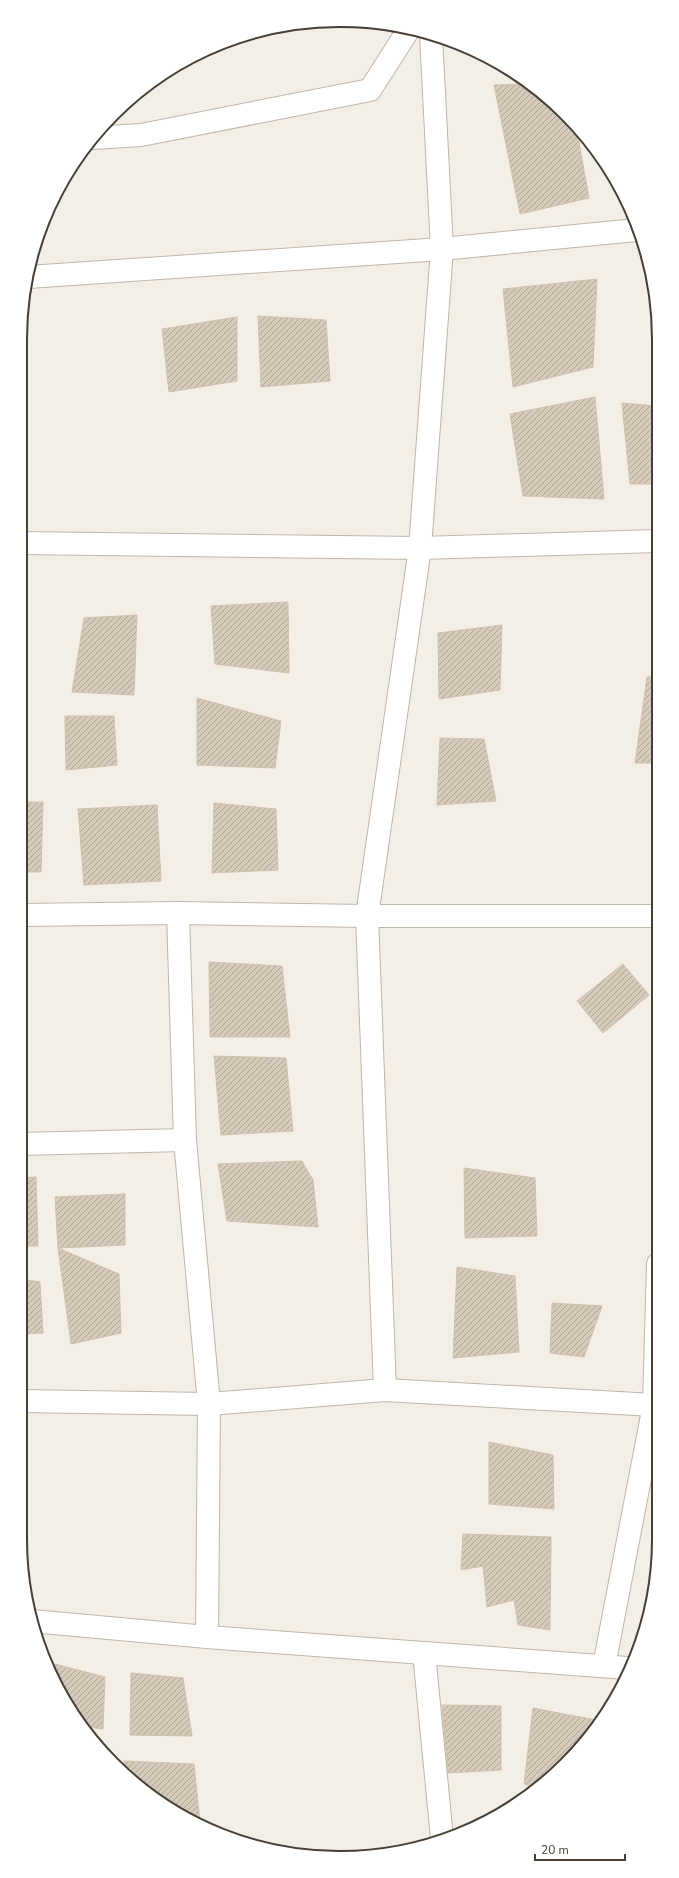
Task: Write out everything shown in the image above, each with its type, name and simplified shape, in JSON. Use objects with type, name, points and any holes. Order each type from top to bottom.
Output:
[{"type":"street","points":[[101,138],[142,136],[370,90],[406,34]]},
{"type":"street","points":[[385,1390],[367,916],[420,548],[442,249],[431,41]]},
{"type":"street","points":[[34,277],[442,249],[632,230]]},
{"type":"street","points":[[27,543],[420,548],[652,541]]},
{"type":"street","points":[[178,913],[185,1140],[209,1404],[207,1637]]},
{"type":"street","points":[[27,915],[178,913],[367,916],[652,916]]},
{"type":"street","points":[[27,1144],[185,1140]]},
{"type":"street","points":[[27,1401],[209,1404],[385,1390],[652,1405]]},
{"type":"street","points":[[604,1666],[652,1415]]},
{"type":"street","points":[[39,1622],[207,1637],[624,1668]]},
{"type":"street","points":[[424,1653],[442,1833]]},
{"type":"building","points":[[519,84],[546,105],[574,133],[578,138],[589,198],[520,214],[494,85]]},
{"type":"building","points":[[597,279],[593,367],[513,387],[503,289]]},
{"type":"building","points":[[258,316],[326,320],[330,381],[261,387]]},
{"type":"building","points":[[237,317],[237,381],[169,392],[162,329]]},
{"type":"building","points":[[595,397],[604,499],[523,496],[510,414]]},
{"type":"building","points":[[622,403],[652,406],[652,484],[630,484]]},
{"type":"building","points":[[288,602],[289,673],[215,664],[211,606]]},
{"type":"building","points":[[137,615],[134,695],[72,692],[84,618]]},
{"type":"building","points":[[502,625],[500,690],[439,699],[438,633]]},
{"type":"building","points":[[647,677],[652,677],[652,763],[635,763]]},
{"type":"building","points":[[197,698],[281,721],[275,768],[197,765]]},
{"type":"building","points":[[65,716],[114,716],[117,765],[66,770]]},
{"type":"building","points":[[440,738],[484,739],[496,801],[437,805]]},
{"type":"building","points":[[27,802],[43,802],[41,872],[27,872]]},
{"type":"building","points":[[214,803],[276,809],[278,870],[212,873]]},
{"type":"building","points":[[157,805],[161,881],[84,885],[78,809]]},
{"type":"building","points":[[209,962],[282,966],[290,1037],[210,1037]]},
{"type":"building","points":[[623,964],[649,995],[603,1033],[577,1001]]},
{"type":"building","points":[[214,1056],[286,1058],[293,1131],[221,1135]]},
{"type":"building","points":[[302,1161],[313,1180],[318,1227],[227,1221],[218,1164]]},
{"type":"building","points":[[464,1168],[535,1178],[537,1236],[465,1238]]},
{"type":"building","points":[[36,1177],[38,1246],[27,1246],[27,1178]]},
{"type":"building","points":[[125,1194],[125,1245],[58,1248],[55,1197]]},
{"type":"building","points":[[58,1248],[119,1274],[121,1333],[71,1344]]},
{"type":"building","points":[[457,1267],[515,1276],[519,1352],[453,1358]]},
{"type":"building","points":[[27,1280],[40,1282],[43,1333],[27,1334]]},
{"type":"building","points":[[552,1303],[602,1306],[584,1357],[550,1353]]},
{"type":"building","points":[[489,1442],[553,1455],[554,1509],[489,1504]]},
{"type":"building","points":[[463,1534],[551,1537],[550,1630],[518,1625],[514,1600],[487,1607],[483,1566],[461,1570]]},
{"type":"building","points":[[53,1664],[105,1677],[103,1729],[91,1728],[69,1695]]},
{"type":"building","points":[[131,1673],[183,1678],[192,1736],[130,1735]]},
{"type":"building","points":[[442,1705],[501,1706],[501,1770],[448,1773]]},
{"type":"building","points":[[533,1708],[594,1720],[574,1745],[546,1773],[530,1786],[524,1784]]},
{"type":"building","points":[[124,1761],[194,1764],[200,1818],[149,1786],[125,1765]]}]
